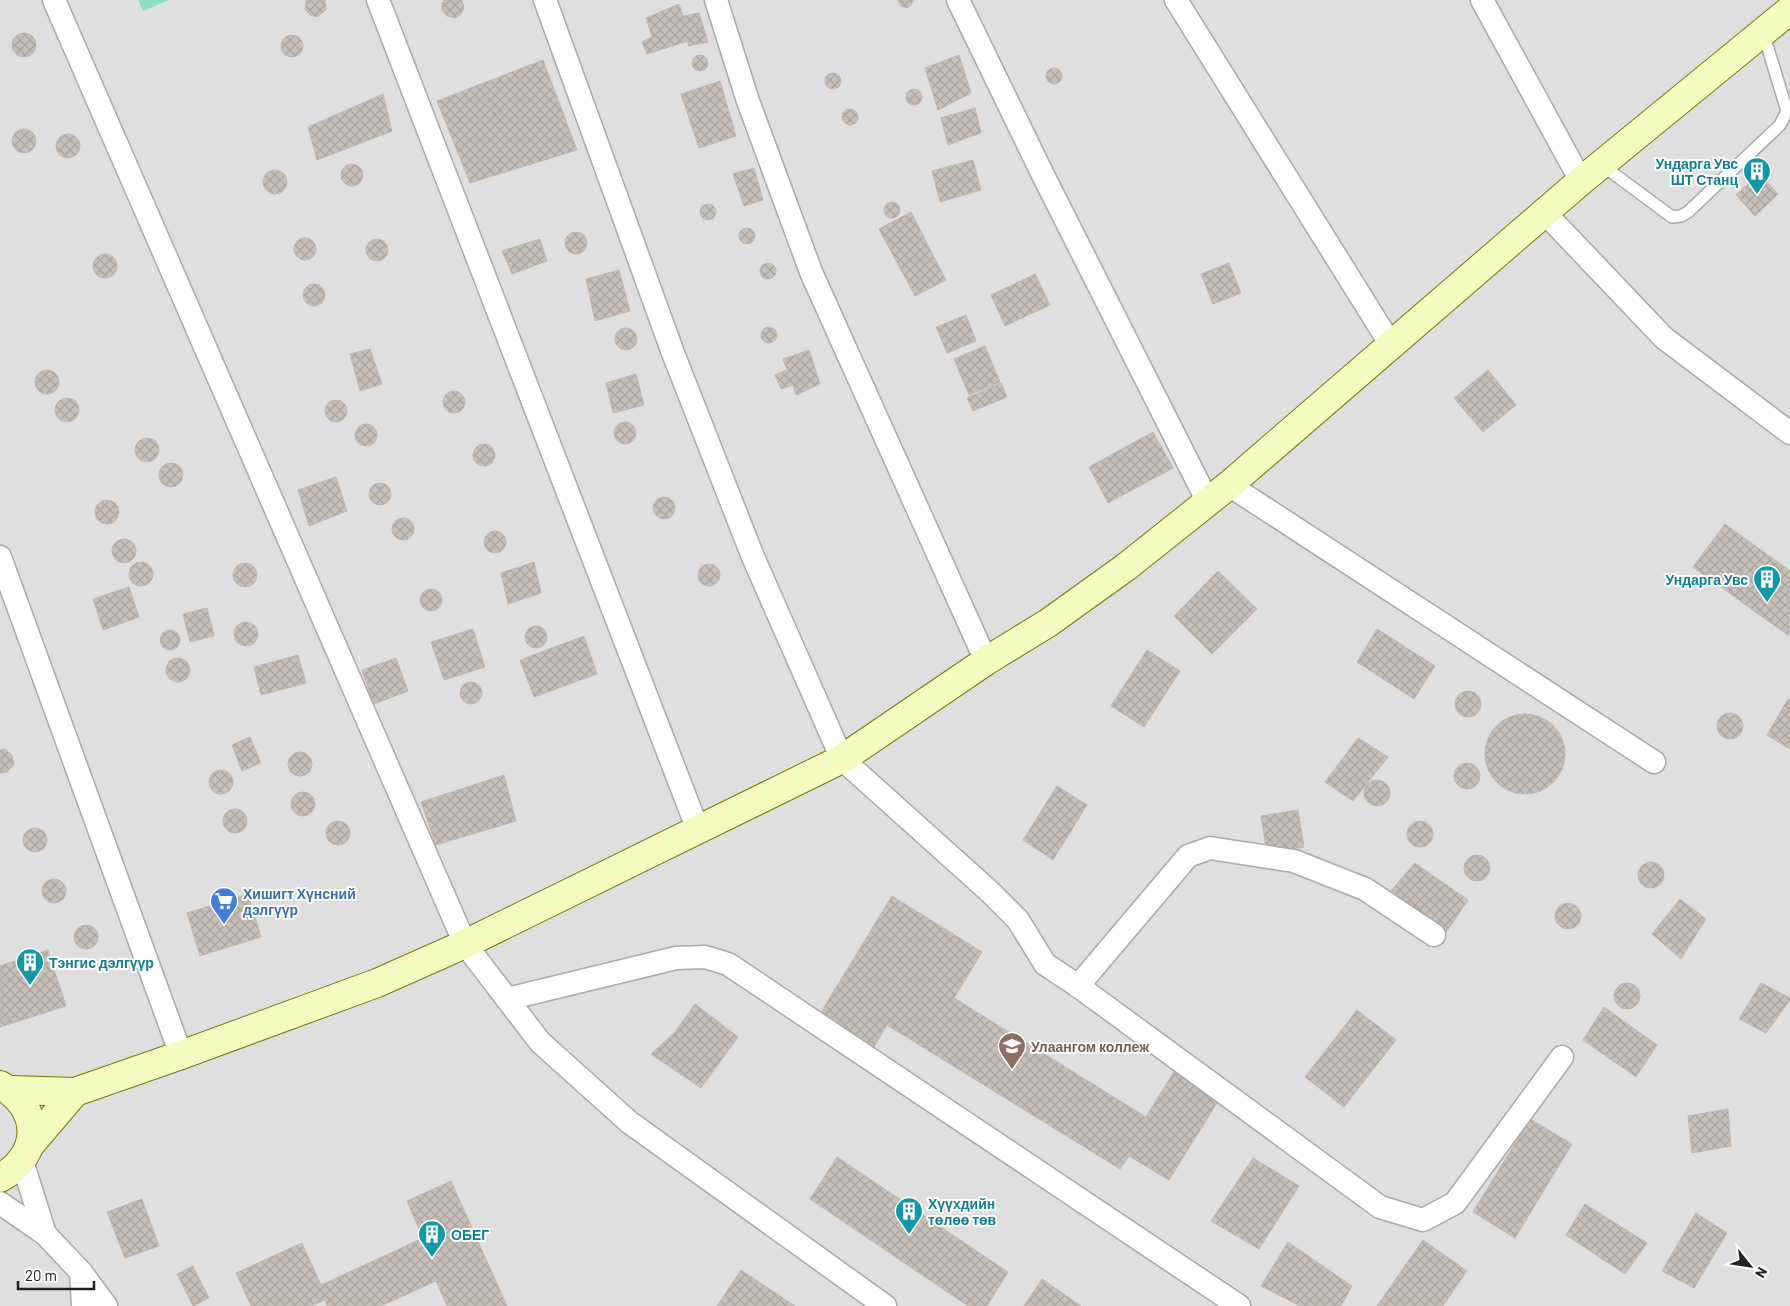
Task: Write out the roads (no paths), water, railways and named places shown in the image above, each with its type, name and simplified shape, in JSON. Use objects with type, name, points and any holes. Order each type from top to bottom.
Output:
[{"type":"street","points":[[54,0],[465,944],[540,1042],[629,1122],[885,1306]]},
{"type":"street","points":[[378,0],[698,830]]},
{"type":"street","points":[[545,0],[673,353],[753,557],[842,759],[1018,920],[1045,964],[1078,986],[1380,1207],[1423,1220],[1455,1203],[1562,1057]]},
{"type":"street","points":[[716,0],[748,101],[811,272],[986,661]]},
{"type":"street","points":[[958,0],[1042,173],[1208,502]]},
{"type":"street","points":[[1176,0],[1391,345]]},
{"type":"street","points":[[1482,0],[1591,173]]},
{"type":"street","points":[[5,1088],[75,1092],[181,1055],[377,982],[465,944],[842,759],[986,661],[1048,624],[1126,567],[1229,485],[1591,173],[1790,10]]},
{"type":"street","points":[[1545,213],[1664,338],[1790,433]]},
{"type":"street","points":[[1229,485],[1654,762]]},
{"type":"street","points":[[0,557],[181,1055]]},
{"type":"street","points":[[1078,986],[1188,856],[1210,848],[1294,861],[1365,889],[1434,935]]},
{"type":"street","points":[[507,999],[676,958],[705,957],[728,964],[1239,1306]]},
{"type":"street","points":[[5,1088],[22,1101],[29,1115],[32,1130],[26,1153],[45,1234]]},
{"type":"street","points":[[0,1178],[12,1172],[75,1092]]},
{"type":"street","points":[[0,1203],[45,1234],[81,1272],[106,1306]]},
{"type":"street","points":[[81,1272],[83,1306]]},
{"type":"lane","points":[[1591,173],[1672,217],[1681,216],[1688,212],[1780,125],[1785,117],[1787,111],[1763,32]]},
{"type":"place","name":"Ундарга Увс ШТ Станц","points":[[1757,195]]},
{"type":"place","name":"Ундарга Увс","points":[[1767,603]]},
{"type":"place","name":"Хишигт Хүнсний дэлгүүр","points":[[224,925]]},
{"type":"place","name":"Тэнгис дэлгүүр","points":[[30,986]]},
{"type":"place","name":"Улаангом коллеж","points":[[1012,1070]]},
{"type":"place","name":"Хүүхдийн төлөө төв","points":[[909,1235]]},
{"type":"place","name":"ОБЕГ","points":[[432,1258]]}]
